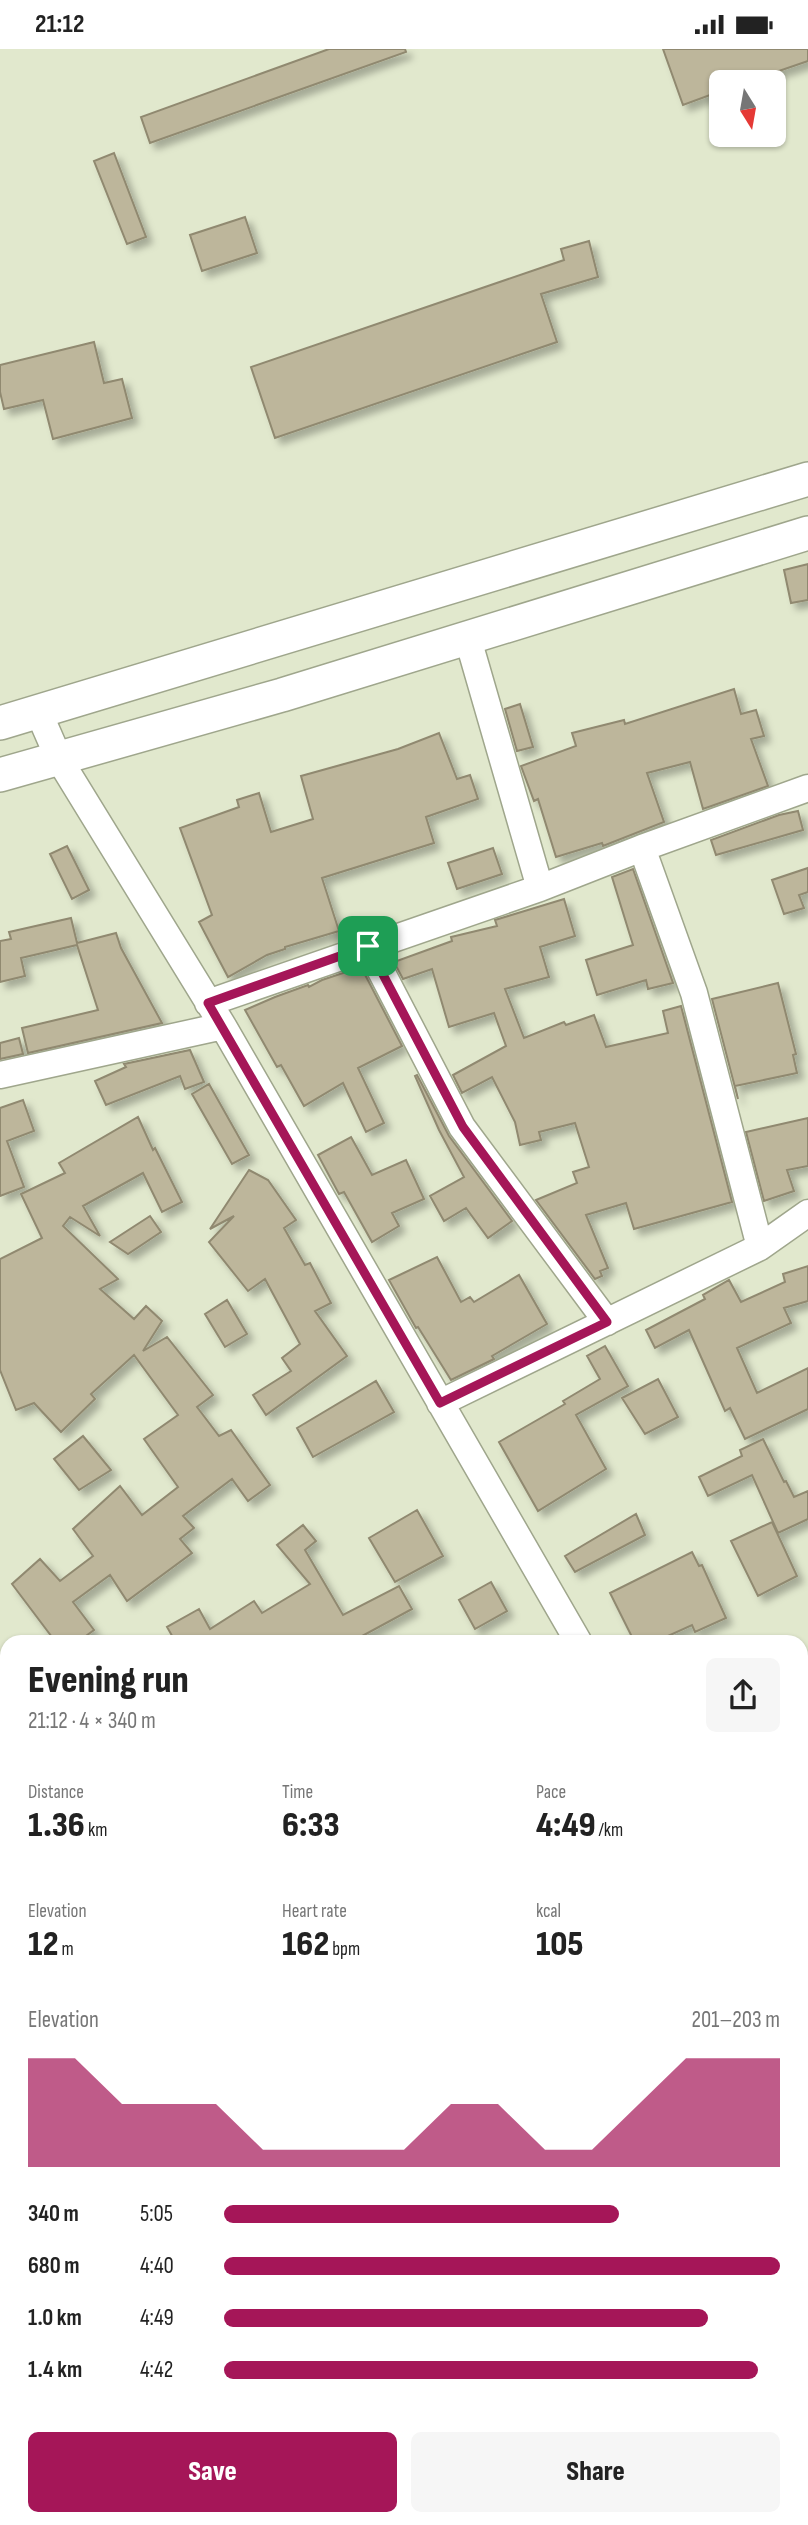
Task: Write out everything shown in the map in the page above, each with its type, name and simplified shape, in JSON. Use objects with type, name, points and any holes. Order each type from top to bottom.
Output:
[{"type":"street","points":[[0,723],[808,479]]},
{"type":"street","points":[[0,775],[468,639],[808,533]]},
{"type":"street","points":[[468,639],[540,888]]},
{"type":"street","points":[[39,713],[59,759],[223,1026],[575,1635]]},
{"type":"street","points":[[208,1003],[540,888],[808,788]]},
{"type":"street","points":[[642,848],[694,993],[760,1247]]},
{"type":"street","points":[[368,946],[463,1127],[607,1322]]},
{"type":"street","points":[[0,1075],[223,1026]]},
{"type":"street","points":[[440,1403],[760,1247],[808,1213]]},
{"type":"building","points":[[329,49],[405,49],[406,52],[150,143],[141,117]]},
{"type":"building","points":[[663,49],[808,49],[808,61],[782,70],[709,70],[709,95],[683,105]]},
{"type":"building","points":[[114,153],[146,237],[127,244],[94,161]]},
{"type":"building","points":[[245,217],[257,253],[202,271],[190,235]]},
{"type":"building","points":[[589,241],[598,277],[541,294],[557,342],[275,438],[251,367],[564,260],[561,249]]},
{"type":"building","points":[[94,342],[104,383],[122,379],[132,418],[53,439],[43,400],[4,409],[0,392],[0,365]]},
{"type":"building","points":[[808,564],[808,600],[791,603],[784,570]]},
{"type":"building","points":[[734,689],[741,714],[756,710],[764,736],[751,739],[768,786],[703,809],[690,762],[647,773],[664,822],[603,846],[602,843],[556,857],[538,799],[534,801],[521,766],[576,746],[572,733],[624,720],[625,724]]},
{"type":"building","points":[[520,704],[533,747],[517,751],[505,709]]},
{"type":"building","points":[[439,733],[457,779],[470,775],[478,799],[426,817],[434,843],[322,878],[339,931],[285,947],[228,977],[199,922],[212,915],[180,828],[239,807],[237,800],[259,793],[271,832],[313,819],[301,776],[398,749]]},
{"type":"building","points":[[798,811],[803,830],[716,855],[711,840],[779,815]]},
{"type":"building","points":[[67,846],[89,890],[72,899],[50,854]]},
{"type":"building","points":[[493,848],[502,874],[457,889],[448,863]]},
{"type":"building","points":[[808,868],[808,892],[799,895],[804,908],[784,914],[772,880]]},
{"type":"building","points":[[633,869],[673,983],[648,989],[646,980],[597,995],[586,960],[633,945],[612,877]]},
{"type":"building","points":[[564,899],[575,936],[540,947],[549,977],[505,989],[524,1038],[564,1022],[566,1025],[594,1015],[606,1047],[668,1033],[663,1011],[681,1006],[732,1202],[634,1229],[626,1203],[586,1215],[608,1268],[600,1271],[602,1276],[595,1279],[536,1200],[577,1183],[573,1172],[589,1167],[575,1123],[539,1132],[541,1140],[520,1145],[515,1122],[492,1077],[462,1093],[453,1075],[506,1046],[494,1013],[449,1027],[432,969],[403,979],[394,962],[452,941],[451,937],[497,926],[495,920]]},
{"type":"building","points":[[71,918],[77,943],[116,933],[121,948],[162,1023],[28,1053],[22,1028],[98,1010],[77,945],[21,958],[25,976],[0,982],[0,941],[11,939],[9,932]]},
{"type":"building","points":[[361,967],[402,1046],[358,1068],[384,1123],[366,1132],[343,1083],[304,1106],[281,1065],[277,1067],[245,1010]]},
{"type":"building","points":[[778,983],[796,1054],[793,1055],[797,1073],[735,1086],[738,1099],[712,999]]},
{"type":"building","points":[[19,1038],[23,1054],[0,1059],[0,1043]]},
{"type":"building","points":[[190,1050],[204,1082],[185,1089],[180,1076],[106,1105],[95,1081],[126,1067],[124,1064]]},
{"type":"building","points":[[417,1075],[449,1136],[512,1221],[488,1238],[466,1208],[444,1221],[430,1196],[464,1177],[439,1130],[415,1076]]},
{"type":"building","points":[[209,1084],[249,1155],[232,1164],[192,1094]]},
{"type":"building","points":[[23,1100],[34,1131],[7,1141],[24,1187],[0,1196],[0,1108]]},
{"type":"building","points":[[138,1117],[182,1202],[162,1212],[143,1173],[83,1206],[100,1236],[70,1217],[63,1226],[118,1279],[100,1289],[134,1319],[146,1306],[162,1321],[143,1351],[167,1337],[213,1395],[197,1407],[219,1436],[231,1430],[270,1485],[248,1501],[232,1479],[183,1516],[194,1528],[180,1539],[192,1553],[127,1601],[110,1575],[73,1602],[94,1630],[87,1635],[50,1635],[12,1584],[40,1559],[60,1581],[93,1556],[73,1529],[120,1486],[142,1515],[178,1487],[144,1439],[178,1415],[134,1355],[91,1394],[95,1399],[61,1432],[34,1403],[16,1410],[0,1370],[0,1259],[42,1238],[21,1194],[65,1173],[59,1163]]},
{"type":"building","points":[[808,1118],[808,1166],[787,1170],[794,1191],[764,1201],[746,1132]]},
{"type":"building","points":[[351,1137],[372,1175],[406,1160],[424,1199],[392,1213],[399,1226],[372,1242],[344,1192],[339,1194],[318,1155]]},
{"type":"building","points":[[249,1170],[268,1180],[296,1220],[284,1228],[305,1265],[310,1263],[331,1303],[315,1311],[347,1356],[266,1415],[253,1395],[291,1371],[282,1358],[300,1344],[265,1279],[248,1291],[209,1242],[234,1216],[210,1229]]},
{"type":"building","points":[[150,1216],[161,1232],[128,1254],[110,1242]]},
{"type":"building","points":[[437,1257],[461,1302],[470,1297],[474,1302],[519,1275],[547,1324],[492,1356],[494,1359],[451,1380],[418,1327],[416,1328],[389,1280]]},
{"type":"building","points":[[808,1266],[808,1301],[784,1308],[791,1323],[737,1348],[757,1393],[808,1368],[808,1409],[745,1439],[730,1408],[725,1411],[689,1330],[655,1348],[646,1330],[705,1299],[703,1295],[729,1280],[741,1302],[785,1282],[783,1274]]},
{"type":"building","points":[[227,1300],[247,1334],[225,1347],[205,1314]]},
{"type":"building","points":[[605,1346],[628,1386],[576,1415],[606,1469],[538,1511],[499,1442],[565,1404],[563,1401],[600,1379],[587,1356]]},
{"type":"building","points":[[658,1379],[678,1417],[645,1434],[622,1398]]},
{"type":"building","points":[[376,1381],[394,1412],[313,1457],[297,1428]]},
{"type":"building","points":[[83,1436],[111,1470],[79,1490],[54,1459]]},
{"type":"building","points":[[763,1439],[794,1497],[808,1491],[808,1519],[778,1533],[752,1475],[708,1496],[699,1477],[742,1456],[740,1450]]},
{"type":"building","points":[[417,1510],[443,1556],[395,1582],[369,1538]]},
{"type":"building","points":[[636,1514],[645,1535],[575,1572],[565,1556]]},
{"type":"building","points":[[772,1522],[797,1576],[758,1596],[731,1541]]},
{"type":"building","points":[[303,1525],[316,1541],[305,1550],[343,1615],[399,1586],[412,1609],[364,1635],[172,1635],[167,1627],[199,1609],[210,1629],[254,1601],[262,1613],[310,1584],[277,1545]]},
{"type":"building","points":[[692,1552],[699,1566],[702,1565],[726,1618],[695,1632],[692,1625],[670,1635],[631,1635],[610,1593]]},
{"type":"building","points":[[491,1582],[507,1611],[475,1629],[459,1600]]},
{"type":"route","points":[[368,946],[463,1127],[607,1322],[440,1403],[208,1003],[368,946]]}]
